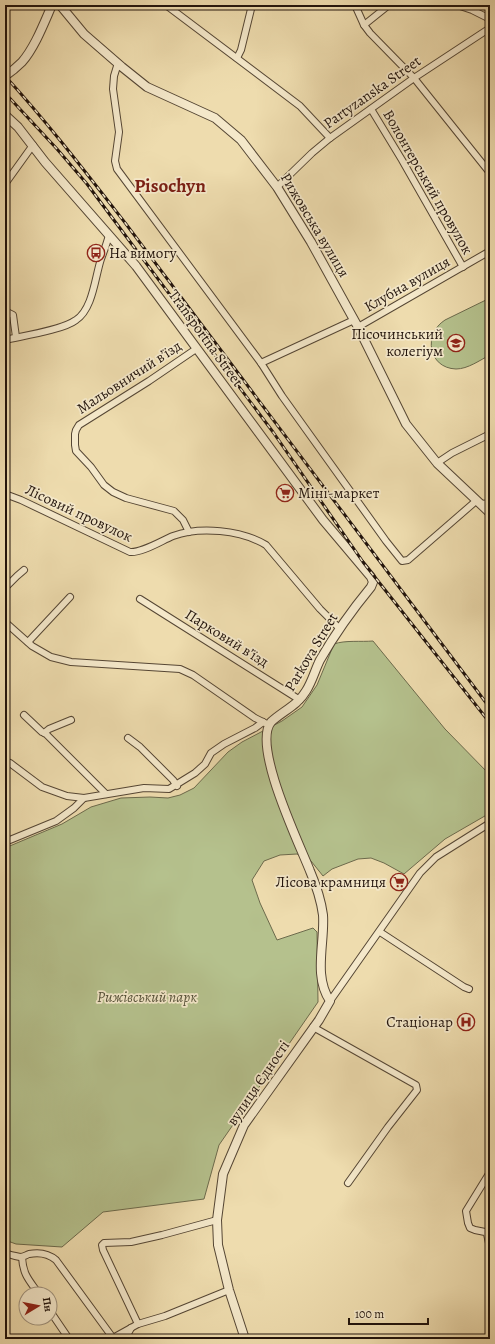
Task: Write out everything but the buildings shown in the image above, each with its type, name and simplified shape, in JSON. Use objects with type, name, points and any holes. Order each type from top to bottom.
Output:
[{"type":"street","points":[[5,76],[25,57],[52,5]]},
{"type":"street","name":"Рижовська вулиця","points":[[60,5],[84,34],[147,87],[215,118],[241,140],[277,187],[311,242],[356,324],[406,424],[437,463],[490,513]]},
{"type":"street","points":[[166,5],[300,106],[330,138]]},
{"type":"street","points":[[237,58],[252,5]]},
{"type":"street","points":[[355,5],[364,25],[370,33],[414,78],[490,172]]},
{"type":"street","points":[[364,25],[389,5]]},
{"type":"street","points":[[457,5],[472,10],[490,19]]},
{"type":"street","name":"Partyzanska Street","points":[[277,187],[312,153],[330,138],[414,78],[490,28]]},
{"type":"street","name":"Transportna Street","points":[[118,64],[114,76],[113,88],[119,132],[115,160],[117,169],[261,363],[282,396],[402,561],[408,560],[478,502]]},
{"type":"street","name":"Волонтерський провулок","points":[[371,110],[402,160],[463,267]]},
{"type":"street","name":"Transportna Street","points":[[6,116],[18,127],[45,162],[136,266],[323,520],[371,577],[373,582],[371,587]]},
{"type":"street","points":[[5,184],[33,145]]},
{"type":"street","points":[[5,340],[65,326],[82,316],[87,308],[109,235]]},
{"type":"street","name":"Клубна вулиця","points":[[261,363],[356,324],[490,251]]},
{"type":"street","points":[[5,311],[13,315],[16,337]]},
{"type":"street","name":"Мальовничий в’їзд","points":[[189,532],[182,520],[174,511],[126,498],[104,486],[91,467],[76,451],[75,440],[76,430],[79,425],[149,381],[196,349]]},
{"type":"street","points":[[437,463],[452,453],[490,434]]},
{"type":"street","name":"Лісовий провулок","points":[[5,494],[21,500],[130,552],[137,552],[174,536],[189,532],[229,532],[252,538],[266,545],[320,609],[339,628]]},
{"type":"street","points":[[478,502],[490,503]]},
{"type":"street","points":[[5,588],[24,570]]},
{"type":"street","name":"Parkova Street","points":[[84,798],[144,788],[169,789],[195,773],[205,764],[212,753],[224,744],[276,718],[300,700],[306,691],[319,662],[339,628],[371,587]]},
{"type":"street","points":[[28,642],[70,597]]},
{"type":"street","name":"Парковий в’їзд","points":[[140,599],[300,700]]},
{"type":"street","points":[[5,622],[28,642],[51,657],[71,662],[180,670],[193,675],[266,724],[266,740],[275,783],[314,880],[321,903],[323,923],[321,951],[322,978],[325,994],[330,1001]]},
{"type":"street","points":[[24,715],[106,794]]},
{"type":"street","points":[[44,733],[49,729],[71,720]]},
{"type":"street","points":[[128,738],[140,747],[173,780],[176,786]]},
{"type":"street","points":[[5,761],[10,763],[42,787],[67,796],[84,798]]},
{"type":"street","points":[[5,842],[56,821],[74,808],[84,798]]},
{"type":"street","name":"вулиця Єдності","points":[[245,1339],[229,1290],[218,1245],[217,1220],[223,1174],[244,1125],[380,932],[418,875],[427,864],[490,823]]},
{"type":"street","points":[[380,932],[464,987],[470,989]]},
{"type":"street","points":[[313,1027],[416,1085],[417,1088],[348,1183]]},
{"type":"street","points":[[490,1172],[466,1211],[470,1228],[485,1232],[487,1234],[490,1248]]},
{"type":"street","points":[[138,1324],[102,1245],[104,1243],[131,1242],[217,1220]]},
{"type":"street","points":[[5,1253],[22,1257],[30,1254],[48,1254],[56,1260],[112,1338],[138,1324],[165,1316],[229,1290]]},
{"type":"street","points":[[22,1257],[25,1274],[33,1286]]},
{"type":"street","points":[[58,1323],[69,1339]]},
{"type":"street","points":[[125,1339],[131,1328]]},
{"type":"green space","name":"Пісочинський колегіум","points":[[490,298],[490,355],[460,369],[447,367],[439,363],[434,357],[431,341],[438,326],[445,320]]},
{"type":"green space","name":"Рижівський парк","points":[[373,641],[445,729],[490,775],[490,813],[445,839],[404,874],[371,858],[358,859],[332,869],[323,876],[311,861],[297,854],[280,855],[264,861],[252,880],[260,903],[277,940],[313,928],[317,932],[318,1002],[219,1145],[204,1199],[103,1212],[62,1247],[16,1244],[5,1240],[5,848],[62,824],[91,807],[121,798],[168,798],[180,795],[194,788],[228,752],[242,742],[282,721],[302,707],[317,685],[334,644]]},
{"type":"railway","points":[[5,76],[52,130],[126,224],[490,708]]},
{"type":"railway","points":[[5,93],[87,184],[273,432],[363,562],[490,723]]},
{"type":"place","name":"На вимогу","points":[[96,253]]},
{"type":"place","name":"Пісочинський колегіум","points":[[456,343]]},
{"type":"place","name":"Міні-маркет","points":[[285,493]]},
{"type":"place","name":"Лісова крамниця","points":[[399,882]]},
{"type":"place","name":"Стаціонар","points":[[466,1022]]},
{"type":"district","name":"Pisochyn","points":[[170,186]]}]
